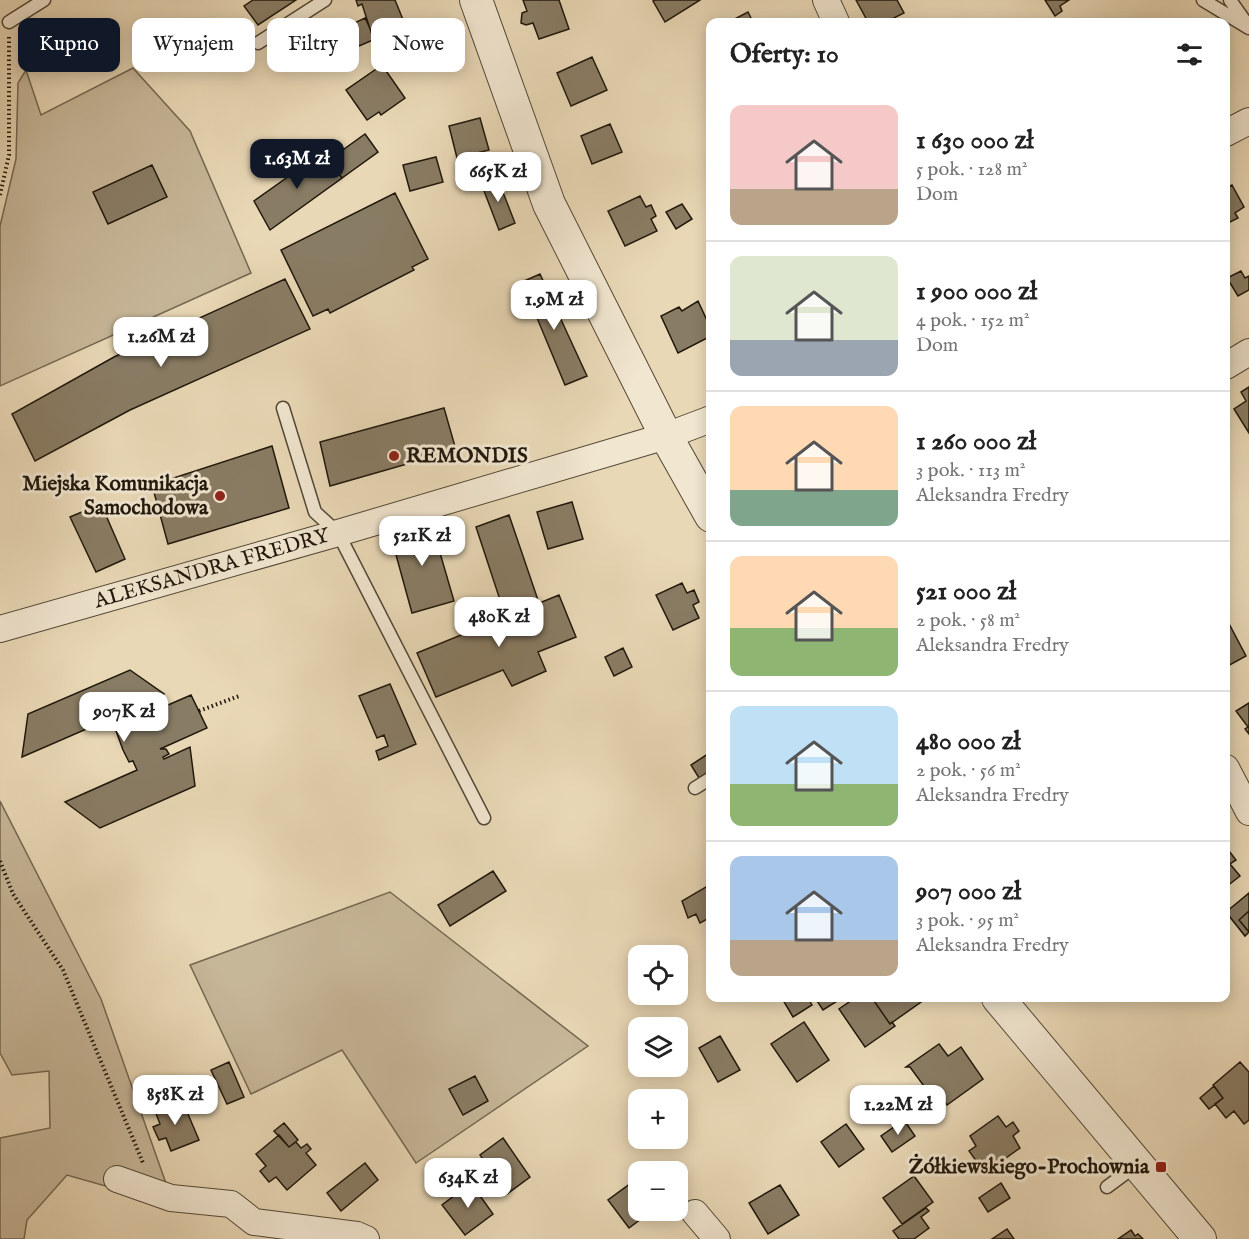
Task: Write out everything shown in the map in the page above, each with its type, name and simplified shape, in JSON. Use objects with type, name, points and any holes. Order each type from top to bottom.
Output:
[{"type":"street","points":[[476,0],[549,204],[666,436],[706,507]]},
{"type":"street","points":[[826,0],[834,18]]},
{"type":"street","points":[[1230,131],[1249,121]]},
{"type":"street","points":[[1230,364],[1249,352]]},
{"type":"street","name":"ALEKSANDRA FREDRY","points":[[0,629],[338,533],[666,436],[706,421]]},
{"type":"street","points":[[1230,776],[1249,812]]},
{"type":"street","points":[[1001,1002],[1200,1239]]},
{"type":"street","points":[[117,1179],[156,1194],[231,1204],[254,1222],[357,1235],[366,1239]]},
{"type":"street","points":[[695,1213],[717,1239]]},
{"type":"lane","points":[[9,22],[44,0]]},
{"type":"lane","points":[[258,43],[326,0]]},
{"type":"lane","points":[[1203,0],[1249,28],[1230,0]]},
{"type":"lane","points":[[283,408],[315,512],[338,533],[484,818]]},
{"type":"lane","points":[[695,788],[706,781]]},
{"type":"lane","points":[[1107,1187],[1138,1164]]},
{"type":"path","points":[[0,195],[9,155],[9,22]]},
{"type":"path","points":[[199,711],[239,696]]},
{"type":"path","points":[[0,861],[13,894],[63,970],[102,1069],[156,1194]]},
{"type":"shaded area","points":[[132,69],[132,72],[137,72],[190,131],[251,273],[0,386],[0,226],[16,159],[18,83],[25,72],[41,115]]},
{"type":"shaded area","points":[[0,801],[101,999],[169,1192],[109,1187],[67,1175],[27,1220],[24,1239],[0,1239],[0,1138],[50,1128],[49,1071],[12,1075],[0,1053]]},
{"type":"shaded area","points":[[390,892],[588,1046],[416,1163],[342,1050],[251,1094],[190,965]]},
{"type":"building","points":[[253,0],[296,0],[258,25],[244,6]]},
{"type":"building","points":[[356,0],[395,0],[402,18],[371,18],[371,32],[362,4],[358,6]]},
{"type":"building","points":[[523,0],[559,0],[569,29],[539,39],[533,23],[526,25],[521,23],[522,13],[527,11]]},
{"type":"building","points":[[655,0],[700,0],[665,22],[653,1]]},
{"type":"building","points":[[856,0],[897,0],[904,13],[894,18],[866,18]]},
{"type":"building","points":[[1045,0],[1069,0],[1060,6],[1062,11],[1055,16]]},
{"type":"building","points":[[748,12],[751,18],[737,18]]},
{"type":"building","points":[[365,18],[371,31],[371,41],[359,46],[359,21]]},
{"type":"building","points":[[592,57],[607,90],[571,106],[557,73]]},
{"type":"building","points":[[372,72],[387,72],[405,98],[381,115],[379,112],[367,120],[346,90]]},
{"type":"building","points":[[480,118],[489,150],[457,158],[449,126]]},
{"type":"building","points":[[610,124],[622,152],[592,164],[581,136]]},
{"type":"building","points":[[365,134],[378,152],[342,178],[329,160]]},
{"type":"building","points":[[323,152],[342,178],[270,230],[254,201]]},
{"type":"building","points":[[436,157],[443,182],[410,191],[403,165]]},
{"type":"building","points":[[152,165],[167,197],[108,224],[93,192]]},
{"type":"building","points":[[497,177],[515,223],[499,230],[481,183]]},
{"type":"building","points":[[1232,185],[1244,207],[1235,213],[1238,218],[1230,222],[1230,186]]},
{"type":"building","points":[[395,193],[428,259],[412,267],[414,270],[330,313],[328,309],[313,316],[281,250]]},
{"type":"building","points":[[640,196],[646,207],[651,205],[656,216],[651,219],[657,231],[625,246],[608,211]]},
{"type":"building","points":[[682,204],[692,219],[676,229],[666,212]]},
{"type":"building","points":[[1241,271],[1245,278],[1249,276],[1249,290],[1238,296],[1230,283],[1230,276]]},
{"type":"building","points":[[540,274],[587,376],[565,385],[522,282]]},
{"type":"building","points":[[285,279],[310,329],[130,410],[35,461],[12,414],[114,357]]},
{"type":"building","points":[[698,301],[706,318],[706,339],[678,353],[661,316],[679,307],[682,311]]},
{"type":"building","points":[[1249,387],[1249,433],[1234,409],[1246,401],[1241,392]]},
{"type":"building","points":[[444,408],[456,450],[330,486],[320,442]]},
{"type":"building","name":"Miejska Komunikacja Samochodowa","points":[[272,446],[289,508],[168,544],[152,485]]},
{"type":"building","points":[[572,502],[583,539],[548,549],[537,512]]},
{"type":"building","points":[[101,504],[125,559],[96,572],[70,517]]},
{"type":"building","points":[[509,515],[539,603],[505,615],[476,527]]},
{"type":"building","points":[[431,522],[454,601],[412,613],[390,533]]},
{"type":"building","points":[[682,583],[687,593],[694,590],[699,602],[693,605],[699,618],[673,630],[656,595]]},
{"type":"building","points":[[559,595],[576,637],[538,652],[546,671],[512,686],[503,670],[436,697],[417,653]]},
{"type":"building","points":[[1230,626],[1246,656],[1230,665]]},
{"type":"building","points":[[623,648],[632,667],[614,676],[605,657]]},
{"type":"building","points":[[130,670],[164,694],[141,705],[147,705],[150,710],[143,713],[145,715],[191,695],[207,728],[160,749],[166,749],[169,754],[163,757],[164,759],[190,747],[195,786],[100,828],[65,802],[137,770],[133,761],[129,762],[123,750],[115,728],[118,726],[114,717],[22,757],[28,714]]},
{"type":"building","points":[[390,684],[416,744],[379,760],[376,751],[388,746],[384,735],[377,738],[359,696]]},
{"type":"building","points":[[1249,703],[1249,734],[1245,729],[1248,727],[1236,711]]},
{"type":"building","points":[[706,755],[706,773],[699,778],[691,765]]},
{"type":"building","points":[[1230,852],[1236,860],[1230,864]]},
{"type":"building","points":[[1230,864],[1240,876],[1230,884]]},
{"type":"building","points":[[493,871],[506,891],[450,926],[438,905]]},
{"type":"building","points":[[706,887],[706,920],[700,923],[696,914],[688,918],[682,901]]},
{"type":"building","points":[[1249,893],[1249,911],[1239,920],[1249,932],[1245,936],[1230,917],[1230,909]]},
{"type":"building","points":[[1249,911],[1249,932],[1239,920]]},
{"type":"building","points":[[784,1002],[810,1002],[812,1005],[793,1017]]},
{"type":"building","points":[[818,1002],[836,1002],[823,1010]]},
{"type":"building","points":[[849,1002],[875,1002],[890,1024],[892,1022],[895,1026],[865,1047],[839,1009]]},
{"type":"building","points":[[875,1002],[921,1002],[890,1024]]},
{"type":"building","points":[[804,1022],[829,1060],[797,1082],[771,1044]]},
{"type":"building","points":[[720,1036],[740,1070],[718,1082],[699,1048]]},
{"type":"building","points":[[939,1044],[948,1056],[961,1047],[983,1079],[947,1105],[936,1088],[929,1093],[910,1067],[906,1067]]},
{"type":"building","points":[[229,1062],[244,1097],[227,1104],[211,1070]]},
{"type":"building","points":[[1240,1062],[1249,1072],[1249,1120],[1244,1124],[1234,1111],[1226,1118],[1215,1104],[1223,1098],[1213,1085]]},
{"type":"building","points":[[475,1076],[488,1101],[463,1115],[449,1089]]},
{"type":"building","points":[[1214,1086],[1223,1098],[1209,1109],[1200,1098]]},
{"type":"building","points":[[182,1100],[199,1140],[171,1151],[166,1138],[159,1140],[153,1127],[160,1124],[155,1111]]},
{"type":"building","points":[[998,1116],[1006,1127],[1013,1122],[1019,1131],[1013,1136],[1020,1148],[985,1173],[969,1151],[976,1146],[970,1136]]},
{"type":"building","points":[[904,1120],[915,1136],[892,1152],[881,1136]]},
{"type":"building","points":[[284,1123],[298,1140],[289,1147],[274,1131]]},
{"type":"building","points":[[846,1124],[864,1149],[839,1167],[821,1142]]},
{"type":"building","points":[[279,1135],[289,1147],[296,1142],[301,1148],[307,1144],[311,1149],[306,1153],[316,1165],[287,1190],[276,1177],[269,1182],[260,1171],[266,1166],[256,1154]]},
{"type":"building","points":[[503,1138],[530,1177],[507,1194],[480,1155]]},
{"type":"building","points":[[365,1163],[378,1180],[341,1211],[327,1193]]},
{"type":"building","points":[[914,1176],[933,1202],[902,1224],[883,1198]]},
{"type":"building","points":[[471,1183],[493,1214],[465,1235],[442,1205]]},
{"type":"building","points":[[1001,1183],[1010,1198],[988,1212],[979,1198]]},
{"type":"building","points":[[628,1185],[628,1221],[638,1221],[629,1228],[608,1200]]},
{"type":"building","points":[[780,1185],[799,1215],[768,1234],[749,1203]]},
{"type":"building","points":[[926,1208],[929,1211],[921,1217],[929,1228],[914,1239],[899,1239],[893,1231]]},
{"type":"building","points":[[1007,1229],[1014,1239],[992,1239]]},
{"type":"building","points":[[1131,1230],[1135,1236],[1138,1234],[1143,1239],[1118,1239]]},
{"type":"place","name":"REMONDIS","points":[[394,456]]},
{"type":"place","name":"Miejska Komunikacja Samochodowa","points":[[220,496]]},
{"type":"place","name":"Żółkiewskiego-Prochownia","points":[[1161,1167]]}]
